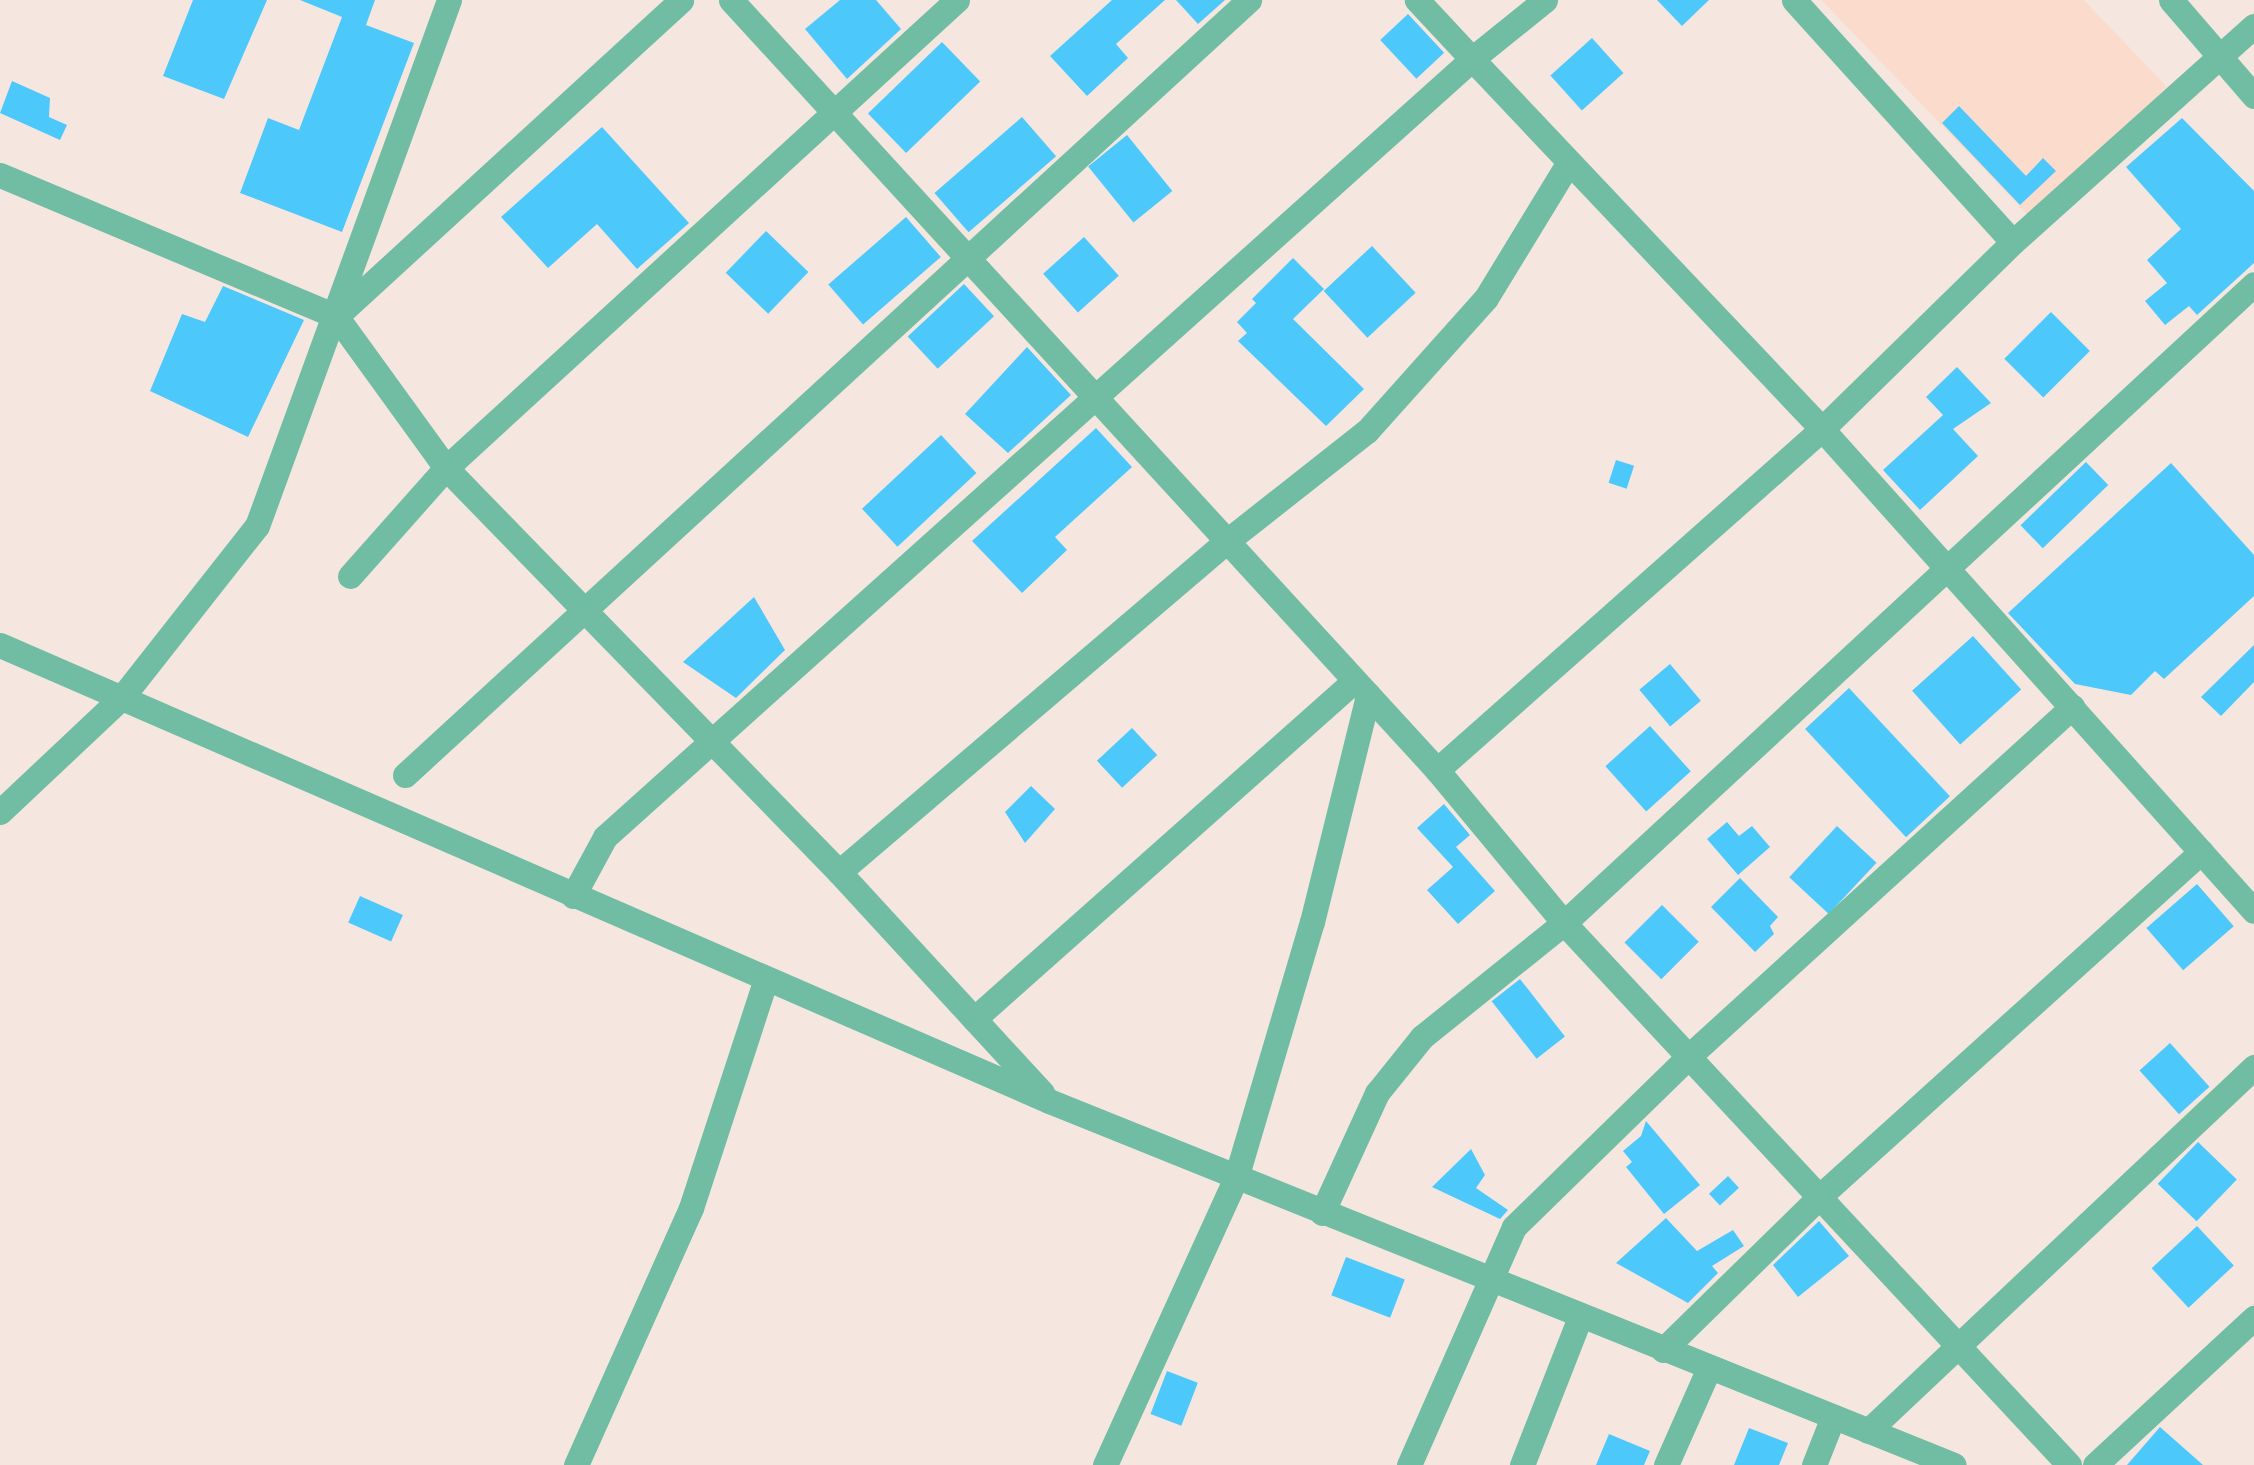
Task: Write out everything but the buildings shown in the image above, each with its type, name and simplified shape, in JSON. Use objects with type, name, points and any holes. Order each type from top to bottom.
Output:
[{"type":"street","points":[[0,812],[123,696],[257,526],[449,0]]},
{"type":"street","points":[[336,316],[681,0]]},
{"type":"street","points":[[731,0],[1437,770],[1564,923],[2068,1465]]},
{"type":"street","points":[[350,576],[446,468],[956,0]]},
{"type":"street","points":[[405,775],[1249,0]]},
{"type":"street","points":[[1417,0],[1822,428],[2254,911]]},
{"type":"street","points":[[573,896],[605,836],[714,743],[1472,59],[1544,0]]},
{"type":"street","points":[[1794,0],[2013,242]]},
{"type":"street","points":[[2170,0],[2254,96]]},
{"type":"street","points":[[1437,770],[1822,428],[2013,242],[2254,26]]},
{"type":"street","points":[[839,872],[1227,542],[1367,431],[1486,298],[1569,162]]},
{"type":"street","points":[[0,174],[336,316],[446,468],[839,872],[1049,1101]]},
{"type":"street","points":[[1322,1213],[1377,1092],[1422,1037],[1564,923],[2254,284]]},
{"type":"street","points":[[0,645],[1049,1101],[1954,1465]]},
{"type":"street","points":[[974,1019],[1361,688]]},
{"type":"street","points":[[1106,1465],[1236,1178],[1312,922],[1361,688]]},
{"type":"street","points":[[1409,1465],[1514,1227],[1688,1057],[2072,707]]},
{"type":"street","points":[[1663,1350],[1820,1198],[2201,852]]},
{"type":"street","points":[[576,1465],[691,1208],[766,980]]},
{"type":"street","points":[[1868,1431],[2254,1067]]},
{"type":"street","points":[[1522,1465],[1580,1317]]},
{"type":"street","points":[[2096,1465],[2254,1318]]},
{"type":"street","points":[[1666,1465],[1709,1368]]},
{"type":"street","points":[[1814,1465],[1833,1417]]},
{"type":"shaded area","points":[[1821,0],[2084,0],[2167,87],[2029,216]]}]
